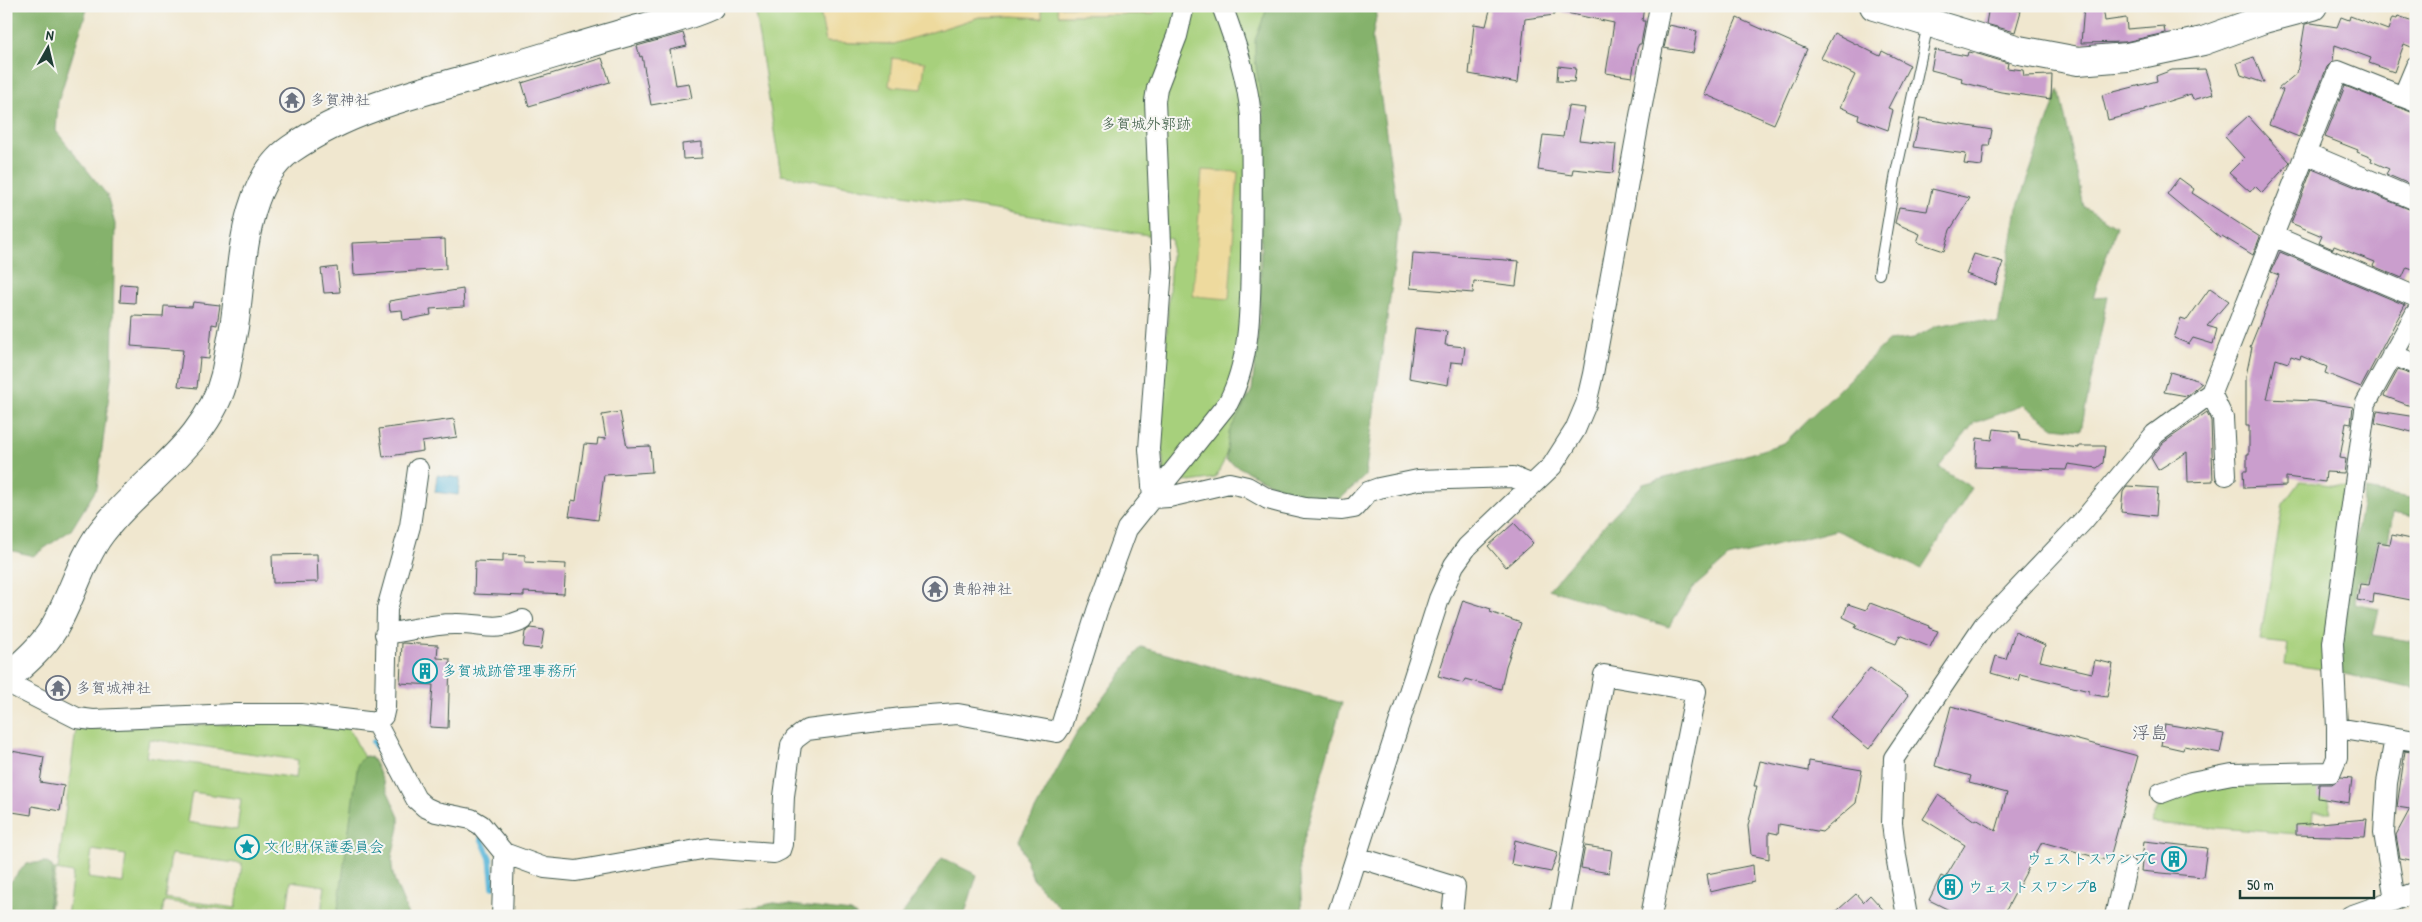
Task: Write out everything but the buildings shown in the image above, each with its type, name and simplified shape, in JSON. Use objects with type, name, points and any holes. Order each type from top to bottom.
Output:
[{"type":"street","points":[[6,678],[41,647],[53,628],[98,537],[112,519],[196,434],[217,399],[224,378],[234,327],[244,248],[252,211],[263,184],[276,164],[290,150],[340,123],[407,95],[500,70],[710,6]]},
{"type":"street","points":[[1153,498],[1149,449],[1162,268],[1155,101],[1157,88],[1177,36],[1184,6]]},
{"type":"street","points":[[376,723],[416,799],[430,809],[471,819],[481,825],[504,853],[546,868],[576,871],[708,848],[774,853],[780,850],[782,844],[784,796],[791,745],[795,739],[807,730],[902,718],[958,714],[1057,732],[1062,726],[1120,543],[1132,522],[1228,403],[1237,386],[1243,362],[1250,298],[1251,116],[1248,87],[1242,61],[1222,6]]},
{"type":"street","points":[[1337,916],[1357,858],[1409,688],[1439,599],[1454,565],[1467,547],[1552,466],[1575,430],[1586,404],[1660,6]]},
{"type":"street","points":[[1874,6],[1928,24],[2019,50],[2078,60],[2127,57],[2203,41],[2264,19],[2313,6]]},
{"type":"street","points":[[1907,916],[1892,823],[1894,758],[1984,626],[2083,520],[2155,434],[2211,393],[2338,71],[2410,100],[2416,66]]},
{"type":"street","points":[[2306,153],[2416,200]]},
{"type":"street","points":[[2273,236],[2416,297]]},
{"type":"street","points":[[2160,793],[2191,782],[2232,774],[2331,772],[2338,758],[2333,643],[2366,403],[2416,313]]},
{"type":"street","points":[[2392,355],[2416,364]]},
{"type":"street","points":[[2211,393],[2223,418],[2226,474]]},
{"type":"street","points":[[376,723],[383,716],[385,706],[385,634],[388,603],[410,526],[418,469]]},
{"type":"street","points":[[1153,498],[1169,498],[1228,483],[1247,487],[1275,501],[1305,508],[1342,510],[1354,508],[1368,492],[1373,490],[1418,480],[1513,477],[1532,485]]},
{"type":"street","points":[[385,634],[455,624],[491,628],[507,627],[523,620]]},
{"type":"street","points":[[1560,916],[1604,675],[1696,691],[1651,916]]},
{"type":"street","points":[[6,682],[77,718],[93,720],[234,714],[301,714],[376,723]]},
{"type":"street","points":[[2338,728],[2416,741]]},
{"type":"street","points":[[2395,738],[2387,783],[2384,833],[2395,900]]},
{"type":"street","points":[[502,916],[504,853]]},
{"type":"street","points":[[1357,858],[1455,887],[1452,916]]},
{"type":"street","points":[[2115,916],[2126,868]]},
{"type":"street","points":[[2350,916],[2416,892]]},
{"type":"lane","points":[[1879,274],[1896,173],[1928,24]]},
{"type":"green space","points":[[6,6],[88,6],[58,102],[56,131],[107,195],[115,224],[112,371],[97,488],[71,530],[33,556],[6,549]]},
{"type":"green space","name":"多賀城外郭跡","points":[[754,6],[819,6],[826,42],[894,44],[979,17],[1013,16],[1042,18],[1035,6],[1058,6],[1059,15],[1153,14],[1158,8],[1170,9],[1171,6],[1296,6],[1258,110],[1259,298],[1248,391],[1223,463],[1215,478],[1190,482],[1164,473],[1161,433],[1172,239],[781,175]]},
{"type":"green space","points":[[1268,6],[1378,6],[1372,39],[1399,220],[1395,262],[1365,476],[1340,499],[1298,496],[1226,460],[1229,432],[1252,390],[1260,310],[1263,114],[1255,60],[1255,40]]},
{"type":"green space","points":[[2059,89],[2084,207],[2116,226],[2093,298],[2108,297],[2081,430],[2054,427],[2024,405],[1974,423],[1939,467],[1972,488],[1921,569],[1836,530],[1728,558],[1693,588],[1669,627],[1549,589],[1606,523],[1643,484],[1784,443],[1888,341],[1914,338],[1936,326],[1970,320],[1998,324],[2017,208]]},
{"type":"green space","points":[[2300,481],[2346,487],[2328,670],[2285,664],[2288,644],[2260,641],[2283,504]]},
{"type":"green space","points":[[2365,490],[2416,499],[2416,517],[2393,513],[2388,541],[2378,540],[2368,581],[2358,580],[2355,604],[2379,609],[2373,635],[2416,642],[2416,689],[2339,673],[2343,610]]},
{"type":"green space","points":[[1141,647],[1342,703],[1299,857],[1302,916],[1067,916],[1033,879],[1019,840],[1078,731]]},
{"type":"green space","points":[[280,722],[347,728],[351,732],[383,795],[343,915],[326,912],[325,916],[235,916],[235,911],[164,901],[162,916],[67,916],[73,873],[56,870],[49,915],[51,916],[48,916],[54,869],[58,869],[76,729]],"holes":[[[149,739],[298,760],[296,778],[146,757]],[[192,792],[241,799],[237,830],[187,822]],[[92,850],[126,855],[123,883],[88,878]],[[171,854],[242,864],[236,908],[165,898]],[[291,881],[325,886],[321,914],[287,909]]]},
{"type":"green space","points":[[366,756],[371,757],[375,763],[399,817],[392,867],[394,879],[408,916],[337,916],[358,763]]},
{"type":"green space","points":[[2231,779],[2322,779],[2331,812],[2313,812],[2311,835],[2151,823],[2161,803],[2170,794]]},
{"type":"green space","points":[[942,858],[977,875],[964,916],[901,916]]},
{"type":"green space","points":[[45,862],[52,866],[53,871],[47,916],[6,916],[6,887],[26,864]]},
{"type":"green space","points":[[774,903],[851,912],[857,916],[710,916]]},
{"type":"sand","points":[[819,6],[1035,6],[1042,11],[1042,18],[1013,16],[979,17],[894,44],[826,42]]},
{"type":"sand","points":[[1171,6],[1170,9],[1158,8],[1153,14],[1059,15],[1057,7]]},
{"type":"sand","points":[[892,58],[925,62],[922,89],[889,86]]},
{"type":"sand","points":[[1202,170],[1238,172],[1229,299],[1193,296]]},
{"type":"water","points":[[437,475],[460,478],[458,495],[435,492]]},
{"type":"waterway","points":[[373,742],[384,759]]},
{"type":"waterway","points":[[481,838],[490,858],[493,887]]},
{"type":"waterway","points":[[717,916],[741,916]]},
{"type":"place","name":"多賀神社","points":[[292,100]]},
{"type":"place","name":"貴船神社","points":[[935,589]]},
{"type":"place","name":"多賀城跡管理事務所","points":[[425,671]]},
{"type":"place","name":"多賀城神社","points":[[58,688]]},
{"type":"place","name":"文化財保護委員会","points":[[247,847]]},
{"type":"place","name":"ウェストスワンプC","points":[[2174,859]]},
{"type":"place","name":"ウェストスワンプB","points":[[1950,887]]},
{"type":"district","name":"浮島","points":[[2150,733]]}]
